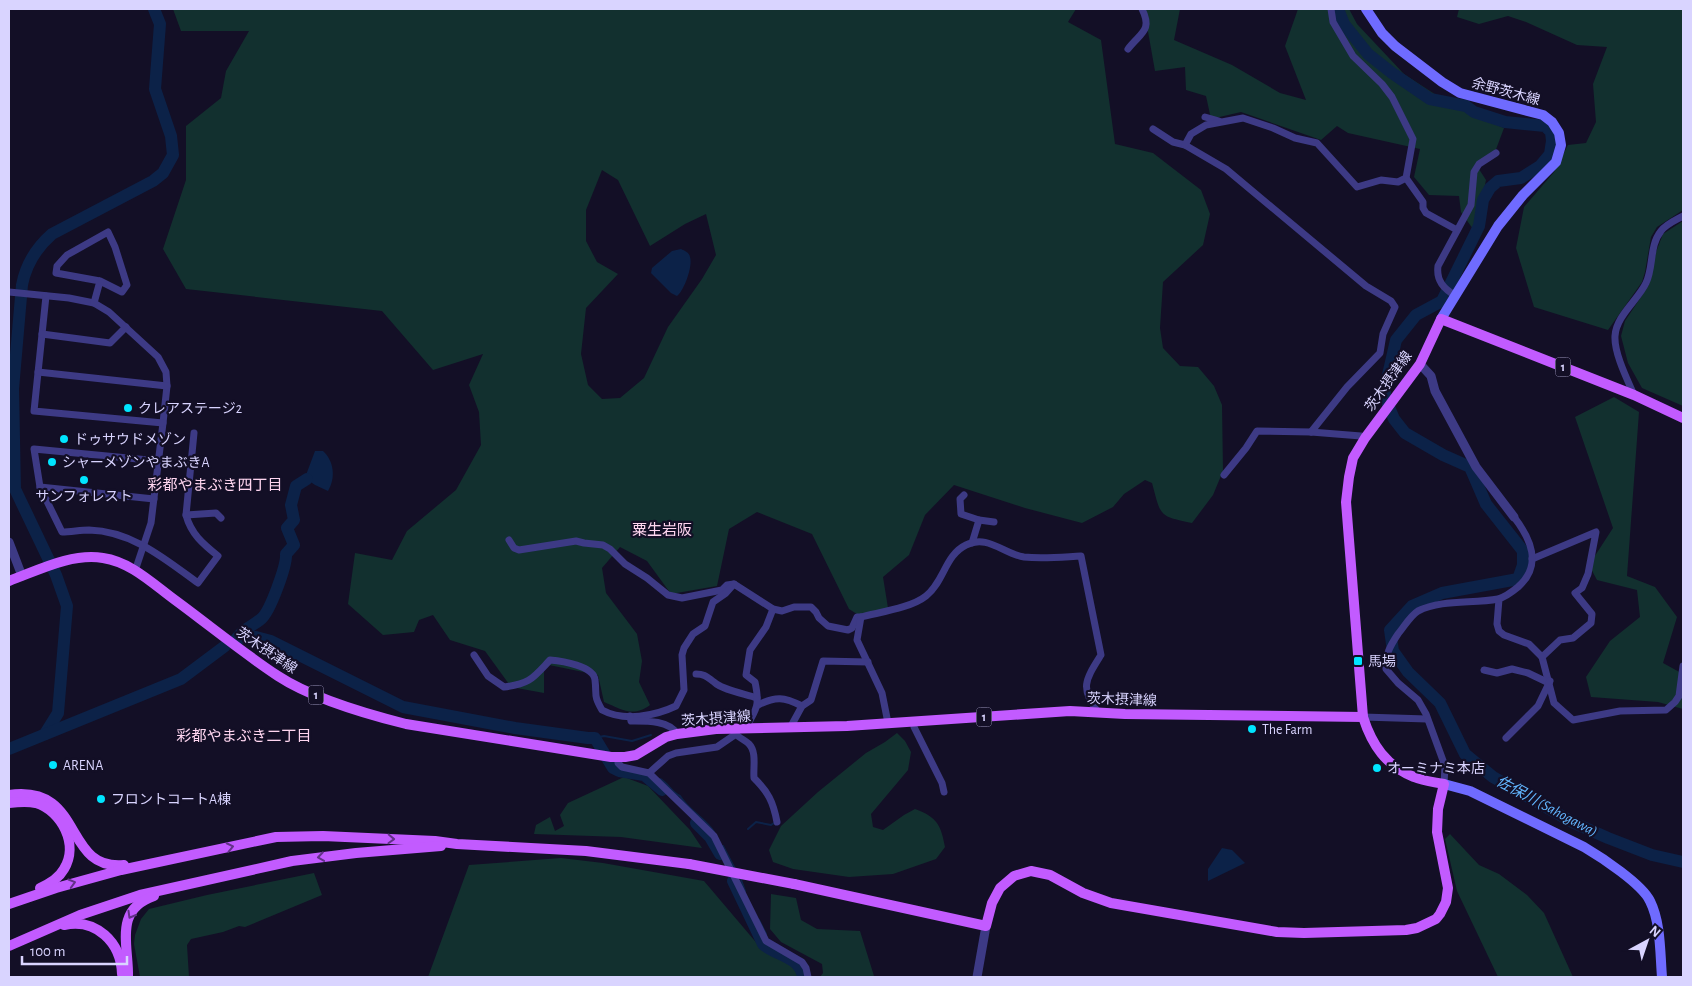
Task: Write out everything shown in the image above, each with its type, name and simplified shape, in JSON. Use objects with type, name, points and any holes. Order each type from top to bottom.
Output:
[{"type":"main road","name":"余野茨木線","points":[[1366,9],[1382,33],[1395,46],[1442,82],[1460,93],[1544,115],[1552,122],[1559,133],[1561,145],[1556,162],[1523,195],[1498,226],[1441,319]]},
{"type":"main road","name":"1","points":[[1441,319],[1634,395],[1683,418]]},
{"type":"main road","name":"茨木摂津線","points":[[1441,319],[1420,364],[1364,438],[1353,458],[1348,477],[1346,502],[1363,718],[1369,737],[1378,751],[1393,765],[1414,777],[1444,784]]},
{"type":"main road","name":"茨木摂津線","points":[[9,582],[65,561],[82,558],[106,559],[135,571],[278,676],[317,695],[380,718],[406,724],[610,757],[631,756],[640,753],[666,737],[677,734],[716,729],[736,732],[1070,711],[1125,714],[1363,718]]},
{"type":"main road","points":[[9,902],[121,870],[276,837],[323,836],[586,851],[689,864],[794,884],[986,926],[992,903],[1000,888],[1014,876],[1031,871],[1050,875],[1083,894],[1111,903],[1277,932],[1406,930],[1417,928],[1436,919],[1446,902],[1448,888],[1438,832],[1438,809],[1444,784],[1470,791],[1584,847],[1601,857],[1638,887],[1649,899],[1655,915],[1662,977]]},
{"type":"main road","points":[[9,795],[24,794],[34,796],[53,804],[67,819],[86,852],[103,864],[116,865],[147,861],[163,862]]},
{"type":"main road","points":[[9,803],[34,803],[53,813],[66,832],[69,851],[64,869],[54,880],[40,889],[9,902]]},
{"type":"main road","points":[[9,946],[61,922],[128,899],[273,865],[356,853],[457,844]]},
{"type":"main road","points":[[128,977],[125,942],[126,926],[132,912],[141,902],[151,897],[273,865]]},
{"type":"main road","points":[[34,935],[73,923],[87,924],[94,927],[106,936],[116,949],[122,967],[122,977]]},
{"type":"street","points":[[1128,49],[1142,34],[1147,24],[1142,9]]},
{"type":"street","points":[[1331,9],[1333,22],[1353,56],[1382,84],[1392,97],[1413,139],[1406,178],[1422,202],[1423,208],[1426,213],[1457,230]]},
{"type":"street","points":[[1205,117],[1221,122]]},
{"type":"street","points":[[1184,145],[1191,134],[1206,125],[1244,118],[1296,138],[1317,143],[1357,187],[1381,180],[1398,182],[1406,178]]},
{"type":"street","points":[[1153,128],[1173,142],[1184,145],[1226,168],[1366,286],[1391,301],[1395,308],[1383,334],[1380,353],[1347,387],[1311,432]]},
{"type":"street","points":[[1456,296],[1442,286],[1437,273],[1444,254],[1471,205],[1474,172],[1479,164],[1496,153]]},
{"type":"street","points":[[1634,395],[1619,354],[1615,338],[1616,333],[1622,318],[1646,282],[1656,238],[1662,229],[1683,216]]},
{"type":"street","points":[[108,232],[116,247],[127,285],[122,292],[100,281],[56,273],[57,266],[67,255],[108,232]]},
{"type":"street","points":[[94,303],[100,281]]},
{"type":"street","points":[[9,292],[94,303],[109,312],[158,357],[166,372],[163,423],[151,523],[135,571]]},
{"type":"street","points":[[46,296],[34,410],[163,423]]},
{"type":"street","points":[[42,334],[110,343],[126,327]]},
{"type":"street","points":[[1420,364],[1430,376],[1435,391],[1476,467],[1524,530],[1532,547],[1532,559],[1527,578],[1516,589],[1499,599],[1440,605],[1417,612],[1408,621],[1389,648],[1385,662],[1386,669],[1398,683],[1418,700],[1428,719],[1445,766],[1444,784]]},
{"type":"street","points":[[38,372],[166,386]]},
{"type":"street","points":[[1224,475],[1257,431],[1311,432],[1361,436],[1364,438]]},
{"type":"street","points":[[159,461],[34,449],[40,487],[62,532],[88,530],[108,532],[144,545],[198,583],[218,556],[195,536],[189,526],[186,515],[194,433]]},
{"type":"street","points":[[40,487],[154,499]]},
{"type":"street","points":[[964,495],[960,499],[961,514],[979,520],[994,522]]},
{"type":"street","points":[[186,515],[216,513],[221,518]]},
{"type":"street","points":[[972,544],[979,520]]},
{"type":"street","points":[[1532,559],[1596,532],[1588,574],[1582,588],[1575,593],[1592,614],[1591,623],[1572,638],[1560,640],[1542,657]]},
{"type":"street","points":[[509,540],[514,548],[519,550],[576,541],[584,544],[603,545],[610,549],[625,564],[647,578],[668,595],[682,598],[722,590],[727,585],[734,584],[773,609],[782,611],[794,607],[812,607],[819,618],[828,626],[848,630],[852,628],[857,617],[911,604],[927,596],[940,580],[952,555],[966,545],[984,541],[1022,557],[1081,556],[1101,654],[1090,672],[1085,689],[1089,700],[1098,712]]},
{"type":"street","points":[[9,542],[22,576]]},
{"type":"street","points":[[474,655],[488,676],[504,687],[521,685],[535,676],[550,660],[568,662],[592,671],[596,678],[595,698],[602,710],[607,713],[630,716],[650,715],[676,706],[684,690],[682,655],[684,648],[693,634],[705,626],[713,602],[726,593],[734,584]]},
{"type":"street","points":[[1499,599],[1497,624],[1500,631],[1504,635],[1529,644],[1542,657],[1554,703],[1573,720],[1620,711],[1666,710],[1679,696],[1683,666]]},
{"type":"street","points":[[650,773],[668,756],[676,753],[718,747],[755,713],[757,701],[754,682],[746,674],[750,650],[766,628],[773,609]]},
{"type":"street","points":[[861,617],[857,640],[882,693],[888,723]]},
{"type":"street","points":[[790,728],[802,706],[811,700],[823,661],[868,662]]},
{"type":"street","points":[[1484,670],[1497,673],[1512,669],[1528,673],[1549,682]]},
{"type":"street","points":[[696,674],[704,674],[715,684],[757,701],[788,698],[802,706]]},
{"type":"street","points":[[1506,738],[1538,706],[1549,682]]},
{"type":"street","points":[[630,716],[631,721],[655,721],[674,729],[677,734]]},
{"type":"street","points":[[1363,718],[1428,719]]},
{"type":"street","points":[[914,722],[914,727],[942,783],[944,792]]},
{"type":"street","points":[[736,732],[737,736],[752,749],[754,778],[762,785],[772,802],[777,822]]},
{"type":"street","points":[[610,757],[622,767],[650,773],[714,836],[766,941],[802,962],[808,977]]},
{"type":"street","points":[[977,977],[986,926]]},
{"type":"green space","points":[[173,9],[1076,9],[1068,22],[1101,40],[1115,144],[1153,153],[1201,190],[1210,214],[1203,245],[1163,282],[1160,328],[1163,348],[1180,366],[1198,367],[1214,386],[1222,405],[1223,471],[1213,495],[1192,523],[1181,521],[1163,513],[1157,502],[1152,483],[1145,480],[1124,494],[1113,507],[1082,523],[1025,508],[954,485],[925,515],[909,555],[883,577],[888,608],[860,616],[849,609],[812,534],[757,512],[729,529],[717,586],[671,594],[647,561],[620,547],[602,568],[606,593],[637,634],[642,661],[639,682],[650,705],[638,711],[627,711],[604,702],[598,675],[544,664],[544,693],[511,687],[485,651],[450,640],[433,615],[419,620],[414,632],[383,635],[348,604],[355,553],[392,560],[407,531],[456,490],[481,445],[479,412],[469,385],[483,354],[433,370],[382,311],[186,289],[163,249],[186,180],[186,126],[221,98],[226,71],[249,31],[181,31]],"holes":[[[602,170],[618,180],[650,246],[685,224],[706,214],[716,255],[702,279],[668,327],[644,378],[620,398],[602,399],[588,385],[581,354],[586,308],[618,274],[597,262],[586,241],[586,210]]]},
{"type":"green space","points":[[1144,9],[1180,9],[1174,40],[1232,65],[1280,93],[1306,100],[1285,46],[1298,9],[1349,9],[1357,24],[1404,74],[1453,106],[1504,128],[1495,152],[1477,166],[1486,180],[1475,232],[1461,212],[1459,196],[1429,195],[1414,177],[1420,149],[1348,133],[1337,126],[1321,140],[1241,112],[1211,119],[1206,96],[1186,90],[1185,67],[1155,71]]},
{"type":"green space","points":[[1459,9],[1683,9],[1683,210],[1657,227],[1651,237],[1642,282],[1608,330],[1534,307],[1516,248],[1524,207],[1554,172],[1568,145],[1586,143],[1596,122],[1593,84],[1607,47],[1577,45],[1508,16],[1479,24],[1457,17]]},
{"type":"green space","points":[[1683,221],[1683,406],[1642,388],[1628,363],[1621,336],[1625,321],[1649,285],[1656,252],[1663,234]]},
{"type":"green space","points":[[1614,397],[1639,412],[1627,576],[1655,587],[1677,617],[1663,663],[1683,674],[1683,709],[1658,702],[1591,697],[1586,677],[1610,641],[1640,617],[1637,590],[1597,580],[1589,565],[1613,528],[1575,417]]},
{"type":"green space","points":[[897,733],[905,741],[911,752],[908,770],[871,814],[873,827],[883,830],[915,809],[928,815],[940,827],[945,847],[936,859],[893,874],[849,877],[793,869],[773,862],[769,850],[781,826],[818,792],[866,753]]},
{"type":"green space","points":[[624,777],[648,786],[690,830],[702,848],[621,837],[534,834],[536,825],[550,817],[555,831],[564,826],[560,815],[568,803]]},
{"type":"green space","points":[[1450,834],[1479,865],[1499,874],[1527,895],[1544,913],[1573,977],[1498,977],[1457,891],[1445,839]]},
{"type":"green space","points":[[561,858],[603,863],[704,881],[760,947],[791,962],[802,977],[428,977],[469,865]]},
{"type":"green space","points":[[314,873],[322,895],[245,927],[239,926],[223,932],[191,939],[187,945],[189,977],[140,977],[134,944],[135,935],[141,919],[149,909]]},
{"type":"green space","points":[[771,894],[796,898],[801,920],[817,929],[860,931],[874,976],[820,977],[823,973],[822,964],[781,942],[770,929]]},
{"type":"water","points":[[681,249],[687,252],[691,261],[685,284],[677,296],[671,293],[651,273],[652,268],[672,251]]},
{"type":"water","points":[[315,451],[323,451],[332,465],[333,475],[328,491],[312,483],[306,475]]},
{"type":"water","points":[[1222,848],[1232,850],[1245,863],[1208,881],[1208,869]]},
{"type":"waterway","points":[[45,734],[58,713],[67,606],[56,575],[15,489],[13,389],[22,285],[32,257],[52,234],[153,181],[163,173],[173,155],[171,136],[155,89],[160,24],[154,9]]},
{"type":"waterway","name":"佐保川 (Sahogawa)","points":[[1338,9],[1344,24],[1368,54],[1430,99],[1466,106],[1474,112],[1505,122],[1545,126],[1551,132],[1552,141],[1550,154],[1540,166],[1521,178],[1498,181],[1490,188],[1483,200],[1479,226],[1442,301],[1416,315],[1396,340],[1385,388],[1385,397],[1394,419],[1405,433],[1443,455],[1470,467],[1486,504],[1523,551],[1523,565],[1518,579],[1442,593],[1412,606],[1390,630],[1393,651],[1408,672],[1440,703],[1465,754],[1493,777],[1574,823],[1652,855],[1683,862]]},
{"type":"waterway","points":[[237,638],[265,615],[273,598],[284,568],[286,554],[294,545],[287,528],[294,520],[291,505],[296,486],[307,479]]},
{"type":"waterway","points":[[237,638],[256,637],[271,641],[403,707],[515,728],[595,738],[613,768],[619,771],[644,775],[662,790]]},
{"type":"waterway","points":[[9,749],[181,679],[225,646]]},
{"type":"waterway","points":[[595,738],[604,736],[632,741],[651,735]]},
{"type":"waterway","points":[[660,779],[680,796],[687,806],[706,822],[714,832]]},
{"type":"waterway","points":[[748,829],[756,822],[771,825],[774,823]]},
{"type":"waterway","points":[[696,823],[710,837],[720,854]]},
{"type":"waterway","points":[[723,846],[735,869]]},
{"type":"waterway","points":[[740,877],[745,891]]},
{"type":"waterway","points":[[733,881],[763,944],[792,960],[801,970],[803,977]]},
{"type":"waterway","points":[[759,920],[766,934]]},
{"type":"place","name":"クレアステージ2","points":[[128,408]]},
{"type":"place","name":"ドゥサウドメゾン","points":[[64,439]]},
{"type":"place","name":"シャーメゾンやまぶきA","points":[[52,462]]},
{"type":"place","name":"サンフォレスト","points":[[84,480]]},
{"type":"place","name":"馬場","points":[[1358,661]]},
{"type":"place","name":"The Farm","points":[[1252,729]]},
{"type":"place","name":"ARENA","points":[[53,765]]},
{"type":"place","name":"オーミナミ本店","points":[[1377,768]]},
{"type":"place","name":"フロントコートA棟","points":[[101,799]]},
{"type":"district","name":"彩都やまぶき四丁目","points":[[215,485]]},
{"type":"district","name":"粟生岩阪","points":[[662,530]]},
{"type":"district","name":"彩都やまぶき二丁目","points":[[244,736]]}]
